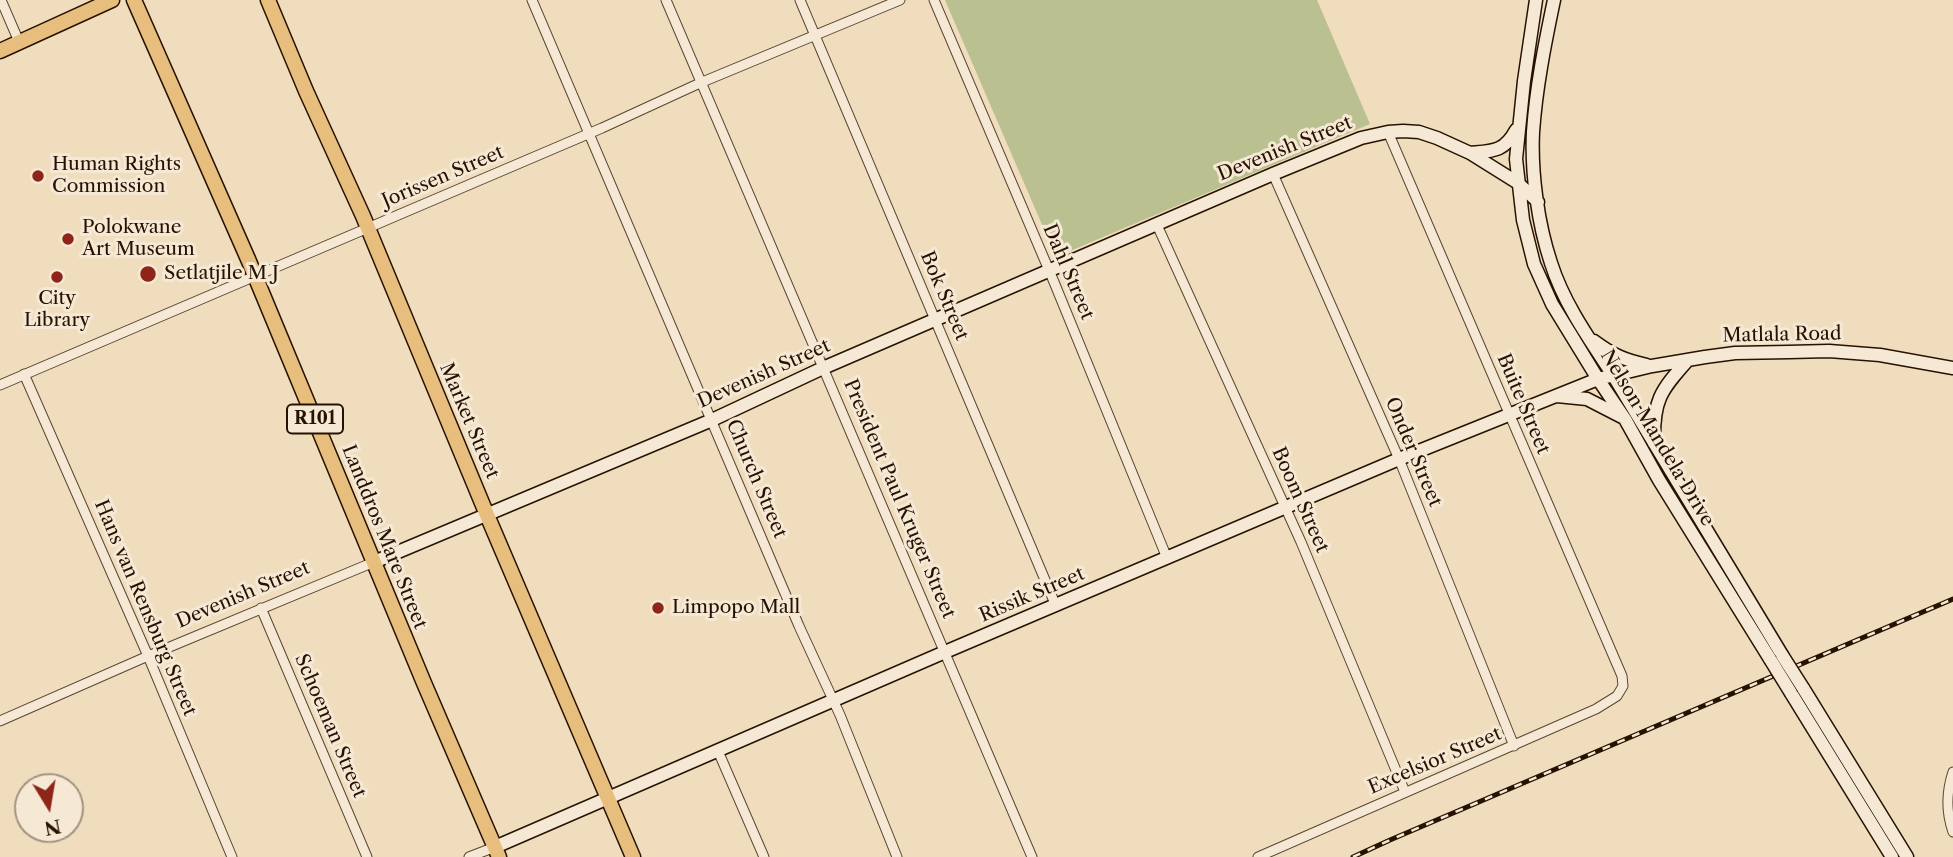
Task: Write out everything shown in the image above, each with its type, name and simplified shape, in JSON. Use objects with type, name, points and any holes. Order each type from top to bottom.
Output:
[{"type":"main road","points":[[0,51],[112,0]]},
{"type":"main road","name":"Landdros Mare Street","points":[[134,0],[255,276],[497,852]]},
{"type":"main road","name":"Market Street","points":[[268,0],[368,228],[633,857]]},
{"type":"main road","name":"Nelson Mandela Drive","points":[[1536,0],[1516,159],[1526,234],[1534,264],[1552,304],[1625,419],[1659,480],[1907,857]]},
{"type":"main road","name":"Nelson Mandela Drive","points":[[1553,0],[1534,127],[1538,202],[1552,265],[1586,334],[1654,444],[1776,657]]},
{"type":"main road","points":[[1470,153],[1500,149],[1518,127]]},
{"type":"main road","name":"Devenish Street","points":[[374,562],[712,420],[823,368],[1342,145],[1388,132],[1419,132],[1470,153],[1518,183],[1538,202]]},
{"type":"main road","points":[[1586,334],[1616,356],[1652,366]]},
{"type":"main road","name":"Matlala Road","points":[[1613,375],[1652,366],[1735,354],[1829,351],[1880,355],[1953,368]]},
{"type":"main road","points":[[1654,444],[1654,410],[1658,400],[1671,379],[1689,360]]},
{"type":"main road","name":"Rissik Street","points":[[497,852],[607,797],[832,700],[1399,459],[1613,375]]},
{"type":"main road","points":[[1554,396],[1587,399],[1625,419]]},
{"type":"main road","name":"Nelson Mandela Drive","points":[[1797,690],[1892,857]]},
{"type":"street","points":[[1,0],[20,44]]},
{"type":"street","name":"Church Street","points":[[532,0],[897,857]]},
{"type":"street","name":"President Paul Kruger Street","points":[[666,0],[1032,857]]},
{"type":"street","name":"Bok Street","points":[[800,0],[1056,606]]},
{"type":"street","name":"Jorissen Street","points":[[0,386],[701,83],[900,0]]},
{"type":"street","name":"Dahl Street","points":[[934,0],[1167,558]]},
{"type":"street","name":"Buite Street","points":[[1388,132],[1622,676],[1622,691]]},
{"type":"street","name":"Onder Street","points":[[1273,174],[1399,459],[1514,746]]},
{"type":"street","name":"Boom Street","points":[[1157,225],[1285,508],[1405,792]]},
{"type":"street","name":"Hans van Rensburg Street","points":[[24,374],[148,656],[232,857]]},
{"type":"street","name":"Devenish Street","points":[[0,721],[374,562]]},
{"type":"street","name":"Schoeman Street","points":[[261,608],[367,857]]},
{"type":"street","name":"Excelsior Street","points":[[1258,857],[1597,709],[1622,691]]},
{"type":"street","points":[[718,751],[764,857]]},
{"type":"street","points":[[1953,772],[1947,806],[1953,832]]},
{"type":"street","name":"Rissik Street","points":[[469,857],[497,852]]},
{"type":"green space","points":[[945,0],[1317,0],[1370,124],[1056,257]]},
{"type":"railway","points":[[1353,857],[1953,599]]},
{"type":"place","name":"Human Rights Commission","points":[[38,176]]},
{"type":"place","name":"Polokwane Art Museum","points":[[68,239]]},
{"type":"place","name":"Setlatjile M J","points":[[148,274]]},
{"type":"place","name":"City Library","points":[[57,277]]},
{"type":"place","name":"Limpopo Mall","points":[[658,608]]}]
